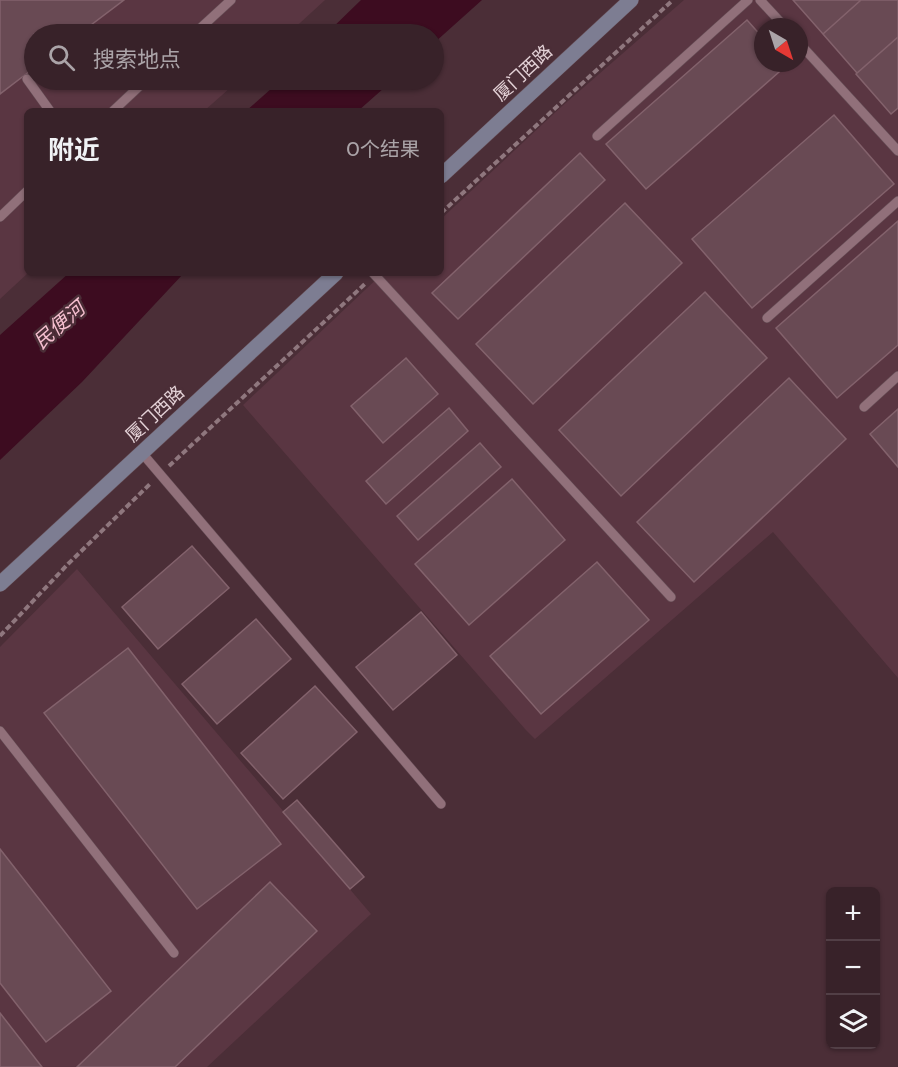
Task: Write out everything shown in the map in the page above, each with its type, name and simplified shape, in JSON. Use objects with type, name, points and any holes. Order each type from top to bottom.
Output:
[{"type":"street","name":"厦门西路","points":[[444,173],[631,0]]},
{"type":"street","name":"厦门西路","points":[[0,584],[333,276]]},
{"type":"lane","points":[[205,24],[231,0]]},
{"type":"lane","points":[[597,136],[748,0]]},
{"type":"lane","points":[[760,0],[777,18]]},
{"type":"lane","points":[[808,53],[898,151]]},
{"type":"lane","points":[[35,90],[48,108]]},
{"type":"lane","points":[[116,108],[135,90]]},
{"type":"lane","points":[[0,217],[24,194]]},
{"type":"lane","points":[[767,318],[898,201]]},
{"type":"lane","points":[[376,276],[671,597]]},
{"type":"lane","points":[[864,406],[898,376]]},
{"type":"lane","points":[[142,453],[441,804]]},
{"type":"lane","points":[[0,731],[174,953]]},
{"type":"path","points":[[444,210],[673,0]]},
{"type":"path","points":[[0,636],[68,564],[160,474],[372,276]]},
{"type":"shaded area","points":[[0,0],[325,0],[299,24],[24,24],[24,90],[228,90],[207,108],[24,108],[25,276],[0,299]]},
{"type":"shaded area","points":[[684,0],[898,0],[898,678],[773,532],[535,739],[243,405],[380,276],[444,276],[444,216],[560,108]]},
{"type":"shaded area","points":[[77,569],[371,914],[207,1067],[0,1067],[0,647]]},
{"type":"water","points":[[361,0],[482,0],[444,34],[444,24],[336,24]]},
{"type":"water","points":[[270,90],[382,90],[361,108],[249,108]]},
{"type":"water","name":"民便河","points":[[66,276],[181,276],[82,382],[0,460],[0,335]]},
{"type":"building","points":[[0,0],[124,0],[92,24],[24,24],[24,76],[0,94]]},
{"type":"building","points":[[793,0],[861,0],[823,34]]},
{"type":"building","points":[[861,0],[898,0],[898,37],[857,73],[823,34]]},
{"type":"building","points":[[747,20],[754,28],[754,72],[779,72],[646,189],[606,144]]},
{"type":"building","points":[[898,37],[898,108],[891,114],[856,74]]},
{"type":"building","points":[[834,115],[894,184],[752,308],[692,239]]},
{"type":"building","points":[[580,153],[605,180],[458,319],[432,293]]},
{"type":"building","points":[[625,203],[682,263],[533,404],[476,344]]},
{"type":"building","points":[[898,221],[898,345],[837,398],[776,328]]},
{"type":"building","points":[[705,292],[767,358],[621,496],[559,430]]},
{"type":"building","points":[[406,358],[438,394],[383,443],[351,406]]},
{"type":"building","points":[[789,378],[846,439],[694,582],[637,522]]},
{"type":"building","points":[[449,408],[468,431],[386,504],[366,481]]},
{"type":"building","points":[[898,409],[898,467],[870,434]]},
{"type":"building","points":[[480,443],[501,467],[418,540],[397,516]]},
{"type":"building","points":[[512,479],[565,540],[469,625],[415,564]]},
{"type":"building","points":[[192,546],[229,588],[158,649],[122,607]]},
{"type":"building","points":[[597,562],[649,620],[541,714],[490,656]]},
{"type":"building","points":[[421,612],[457,655],[393,710],[356,667]]},
{"type":"building","points":[[256,619],[291,659],[217,724],[182,684]]},
{"type":"building","points":[[128,648],[281,844],[197,909],[44,713]]},
{"type":"building","points":[[315,686],[357,732],[283,799],[241,753]]},
{"type":"building","points":[[297,800],[364,877],[350,889],[283,812]]},
{"type":"building","points":[[0,849],[111,991],[46,1042],[0,983]]},
{"type":"building","points":[[270,882],[317,931],[175,1067],[77,1067]]},
{"type":"building","points":[[0,1013],[42,1067],[0,1067]]}]
